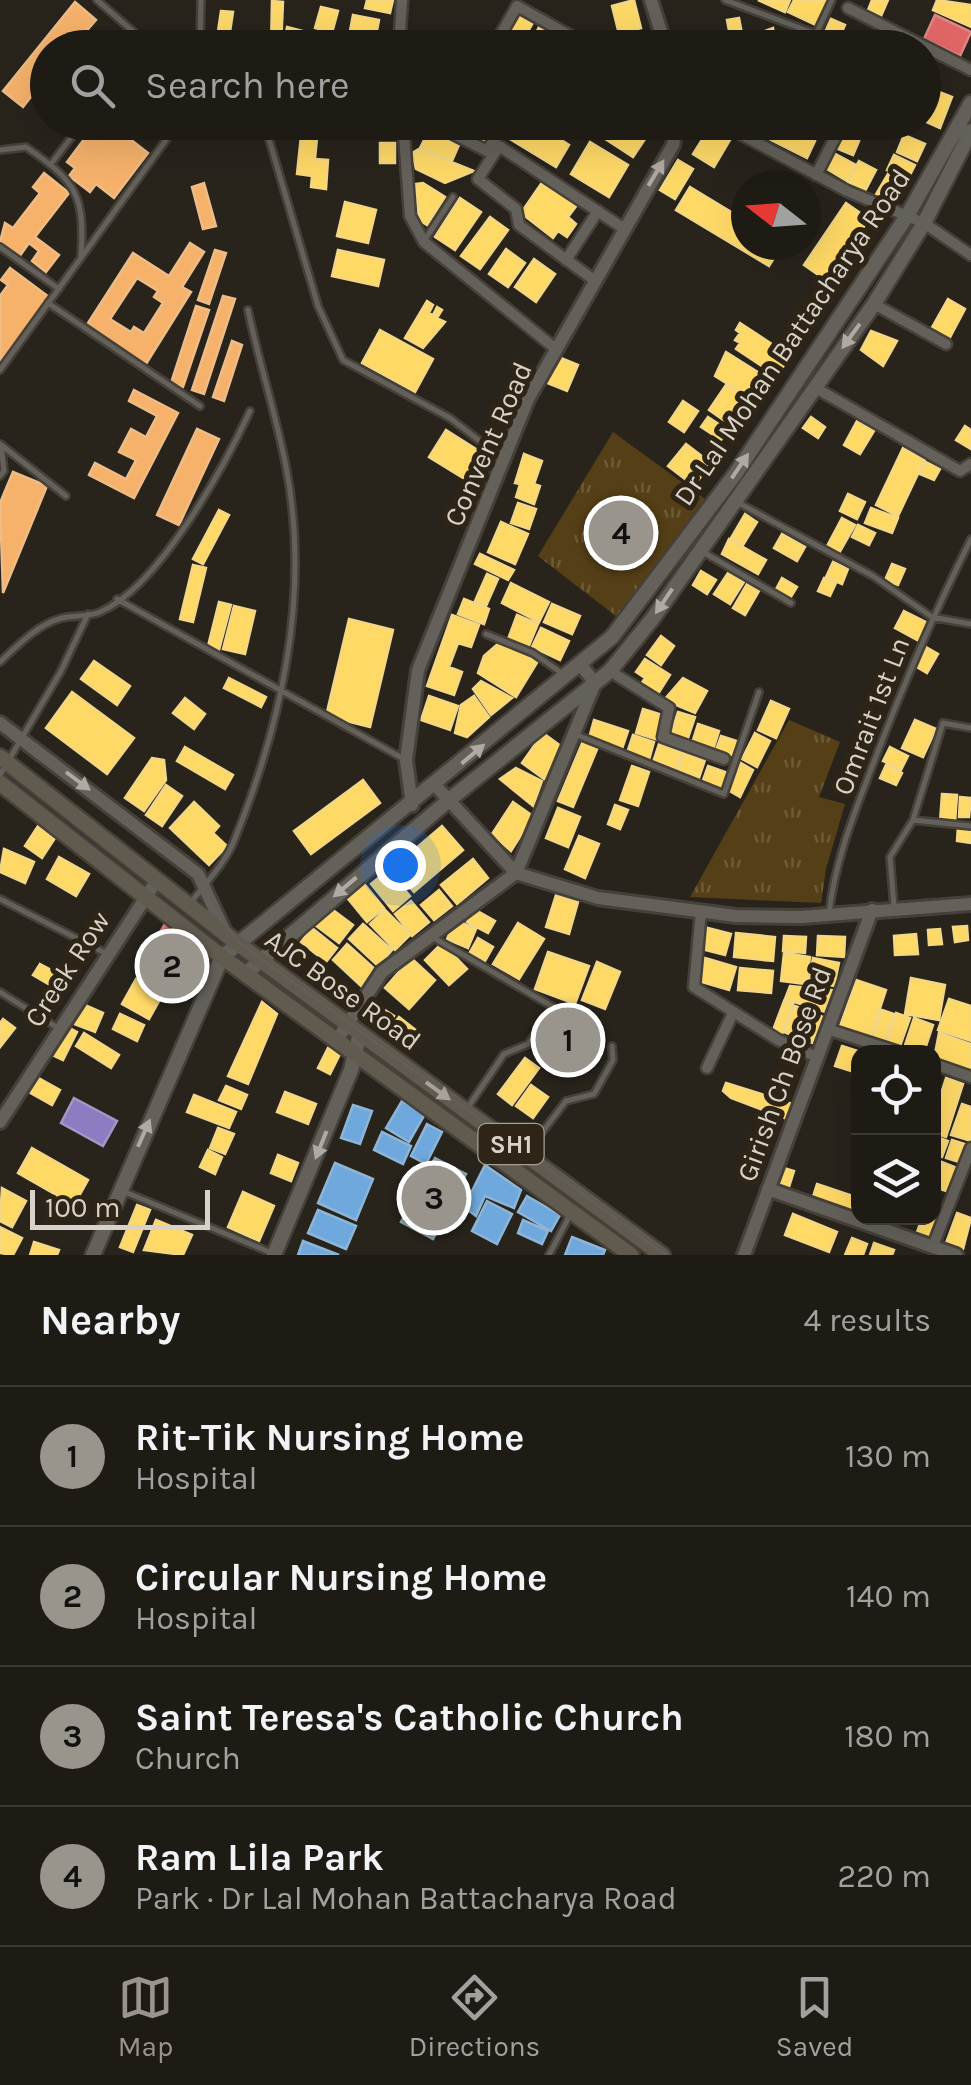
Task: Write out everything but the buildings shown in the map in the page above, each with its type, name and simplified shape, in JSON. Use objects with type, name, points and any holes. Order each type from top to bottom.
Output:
[{"type":"main road","name":"Dr Lal Mohan Battacharya Road","points":[[222,957],[231,938],[412,805],[612,638],[736,473],[907,216],[971,102]]},
{"type":"main road","name":"Dr Lal Mohan Battacharya Road","points":[[246,974],[449,800],[610,671],[874,304],[924,223],[971,131]]},
{"type":"main road","name":"AJC Bose Road","points":[[2,765],[662,1255]]},
{"type":"main road","points":[[0,783],[222,957],[627,1254]]},
{"type":"main road","points":[[93,1255],[118,1189],[222,957]]},
{"type":"main road","points":[[274,1255],[355,1054],[354,1029]]},
{"type":"street","points":[[401,30],[402,0]]},
{"type":"street","points":[[651,0],[660,30]]},
{"type":"street","points":[[503,30],[517,6],[560,30]]},
{"type":"street","points":[[848,8],[892,30]]},
{"type":"street","points":[[941,55],[971,70]]},
{"type":"street","points":[[404,140],[410,216],[424,242],[558,350]]},
{"type":"street","points":[[465,140],[487,151],[494,140]]},
{"type":"street","name":"Convent Road","points":[[412,805],[406,760],[418,670],[528,400],[674,140]]},
{"type":"street","points":[[750,140],[808,170]]},
{"type":"street","points":[[818,170],[834,140]]},
{"type":"street","points":[[594,280],[519,225],[516,209],[478,179],[499,146],[623,228]]},
{"type":"street","points":[[821,176],[924,223],[971,255]]},
{"type":"street","points":[[566,260],[598,212]]},
{"type":"street","points":[[874,304],[946,344]]},
{"type":"street","points":[[814,387],[960,471],[971,464]]},
{"type":"street","points":[[337,1040],[354,1029],[382,972],[516,874],[595,683],[580,664]]},
{"type":"street","points":[[610,671],[669,708],[663,737],[724,758]]},
{"type":"street","points":[[0,722],[205,883],[231,938]]},
{"type":"street","points":[[436,785],[516,874],[598,898],[752,916],[971,904]]},
{"type":"street","name":"Creek Row","points":[[0,1122],[156,880]]},
{"type":"street","name":"Girish Ch Bose Rd","points":[[744,1255],[872,910]]},
{"type":"street","points":[[701,911],[692,982],[733,1013],[778,1040],[817,1057]]},
{"type":"street","points":[[707,1068],[733,1013]]},
{"type":"street","points":[[827,1029],[876,1045]]},
{"type":"street","points":[[941,1066],[971,1077]]},
{"type":"street","points":[[933,1246],[968,1167],[971,1148]]},
{"type":"street","points":[[768,1189],[956,1255]]},
{"type":"street","points":[[627,1254],[634,1235]]},
{"type":"lane","points":[[97,0],[131,30]]},
{"type":"lane","points":[[200,30],[201,0]]},
{"type":"lane","points":[[726,0],[743,3],[807,30]]},
{"type":"lane","points":[[818,30],[832,0]]},
{"type":"lane","points":[[51,164],[69,140]]},
{"type":"lane","points":[[0,370],[166,140]]},
{"type":"lane","points":[[269,140],[318,306],[343,360],[450,418],[504,460]]},
{"type":"lane","points":[[0,150],[26,147],[65,174],[81,207],[81,258]]},
{"type":"lane","points":[[424,242],[453,197]]},
{"type":"lane","points":[[0,247],[58,289]]},
{"type":"lane","points":[[48,303],[200,406]]},
{"type":"lane","points":[[190,904],[234,843],[282,693],[292,640],[295,578],[287,469],[248,310]]},
{"type":"lane","points":[[0,662],[30,635],[58,618],[101,612],[141,579],[188,524],[224,467],[250,411]]},
{"type":"lane","points":[[0,444],[4,471],[0,476]]},
{"type":"lane","points":[[0,444],[66,496]]},
{"type":"lane","points":[[734,500],[872,576],[932,617],[971,624]]},
{"type":"lane","name":"Omrait 1st Ln","points":[[829,914],[834,878],[858,804],[932,617],[971,539]]},
{"type":"lane","points":[[698,550],[792,604]]},
{"type":"lane","points":[[117,599],[406,760]]},
{"type":"lane","points":[[2,765],[61,672],[88,614]]},
{"type":"lane","points":[[486,634],[533,653],[566,676]]},
{"type":"lane","points":[[573,734],[724,794],[759,692]]},
{"type":"lane","points":[[894,908],[890,857],[912,820],[942,723],[971,728]]},
{"type":"lane","points":[[912,820],[971,826]]},
{"type":"lane","points":[[0,898],[107,954]]},
{"type":"lane","points":[[431,936],[555,1008],[528,1044],[504,1054],[465,1110]]},
{"type":"lane","points":[[0,992],[58,1028]]},
{"type":"lane","points":[[525,1154],[566,1101],[594,1094],[613,1060],[612,1046]]},
{"type":"lane","points":[[118,1189],[274,1255]]},
{"type":"lane","points":[[550,1255],[572,1212]]},
{"type":"green space","points":[[613,432],[705,499],[621,620],[538,556]]},
{"type":"green space","points":[[789,720],[840,742],[819,797],[845,804],[826,869],[821,903],[690,897]]},
{"type":"tram line","points":[[213,898],[227,928],[241,944],[666,1255]]},
{"type":"place","name":"Ram Lila Park","points":[[621,533]]},
{"type":"place","name":"Circular Nursing Home","points":[[172,966]]},
{"type":"place","name":"Rit-Tik Nursing Home","points":[[568,1040]]},
{"type":"place","name":"Saint Teresa's Catholic Church","points":[[434,1198]]}]
